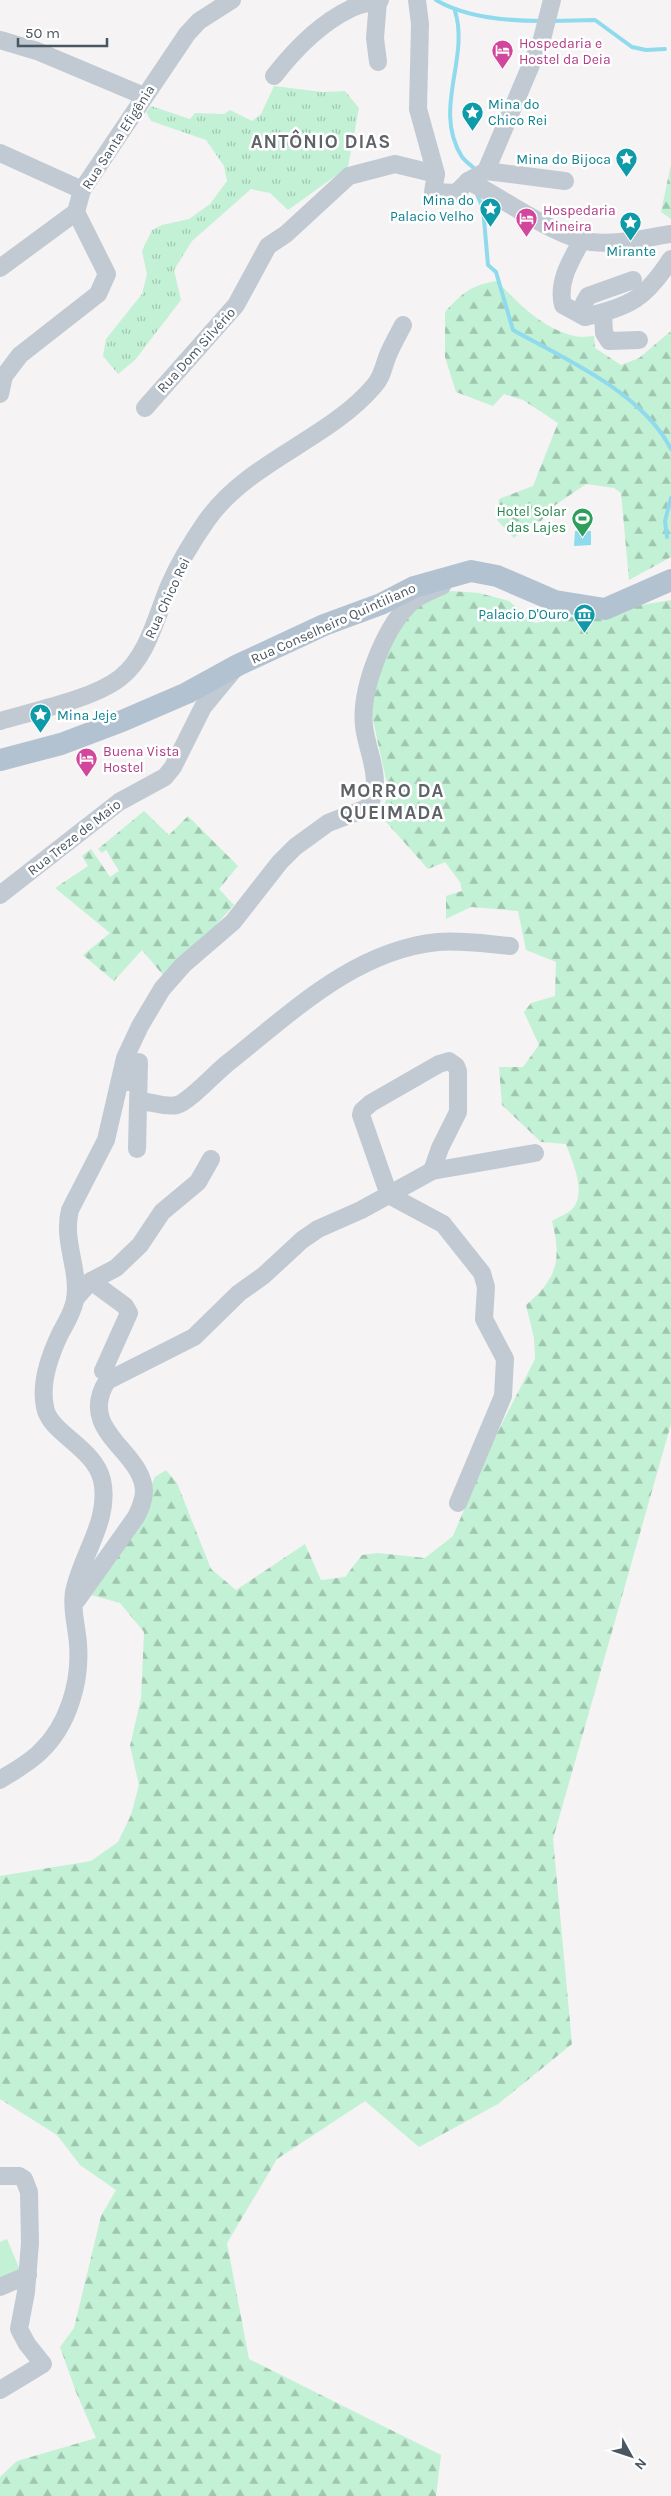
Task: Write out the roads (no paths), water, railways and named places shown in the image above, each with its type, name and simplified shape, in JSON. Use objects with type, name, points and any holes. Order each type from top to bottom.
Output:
[{"type":"main road","name":"Rua Conselheiro Quintiliano","points":[[0,760],[61,744],[122,721],[187,693],[238,665],[324,625],[381,604],[414,587],[471,571],[497,576],[555,601],[605,610],[671,580]]},
{"type":"street","name":"Rua Santa Efigênia","points":[[76,212],[82,190],[187,34],[199,21],[232,0]]},
{"type":"street","points":[[274,76],[290,54],[331,21],[350,9],[379,0],[375,38],[378,62]]},
{"type":"street","points":[[416,0],[420,24],[418,109],[436,174],[433,192],[456,193],[468,181],[486,171],[565,181]]},
{"type":"street","points":[[486,171],[542,39],[552,0]]},
{"type":"street","points":[[0,40],[36,51],[144,96]]},
{"type":"street","points":[[0,154],[82,190]]},
{"type":"street","name":"Rua Dom Silvério","points":[[144,408],[236,305],[268,246],[286,234],[349,176],[395,164],[436,174]]},
{"type":"street","points":[[468,181],[521,211],[582,240],[615,242],[671,234]]},
{"type":"street","points":[[0,268],[76,212],[107,274],[98,294],[20,356],[4,376],[0,394]]},
{"type":"street","points":[[582,240],[568,268],[560,294],[563,305],[585,317],[603,313],[638,299],[648,291],[671,259]]},
{"type":"street","points":[[585,317],[584,303],[588,296],[633,280]]},
{"type":"street","points":[[603,313],[604,333],[610,341],[639,340]]},
{"type":"street","name":"Rua Chico Rei","points":[[0,722],[99,690],[121,677],[133,665],[144,648],[170,585],[208,519],[224,501],[250,479],[325,428],[367,394],[383,374],[387,356],[403,325]]},
{"type":"street","points":[[110,1127],[125,1058],[150,1008],[172,975],[233,922],[295,846],[328,823],[367,808],[372,800],[376,783],[364,727],[363,710],[366,688],[374,666],[387,638],[414,600],[471,571]]},
{"type":"street","name":"Rua Treze de Maio","points":[[0,895],[119,802],[165,777],[173,766],[203,707],[238,665]]},
{"type":"street","points":[[139,1101],[168,1106],[180,1104],[223,1067],[330,983],[384,955],[411,947],[439,942],[510,946]]},
{"type":"street","points":[[0,1780],[40,1752],[62,1724],[69,1708],[77,1670],[78,1646],[73,1607],[78,1577],[103,1504],[102,1480],[92,1459],[50,1420],[45,1408],[44,1395],[50,1359],[70,1316],[75,1299],[75,1275],[67,1231],[70,1210],[97,1160],[131,1070],[138,1061],[141,1066],[137,1149]]},
{"type":"street","points":[[432,1171],[440,1148],[458,1112],[458,1071],[456,1066],[448,1061],[439,1064],[371,1103],[362,1111],[366,1131],[389,1195],[443,1224],[482,1273],[486,1287],[484,1319],[505,1359],[503,1396],[458,1503]]},
{"type":"street","points":[[73,1607],[132,1523],[142,1504],[144,1490],[140,1477],[108,1433],[101,1419],[100,1399],[107,1381],[187,1342],[302,1240],[318,1229],[361,1210],[432,1171],[535,1153]]},
{"type":"street","points":[[75,1299],[92,1281],[116,1268],[133,1252],[149,1235],[162,1212],[198,1182],[211,1160]]},
{"type":"street","points":[[92,1281],[126,1306],[129,1313],[103,1372]]},
{"type":"street","points":[[0,2176],[19,2176],[27,2185],[30,2243],[28,2274],[19,2329],[27,2344],[43,2364],[0,2390]]},
{"type":"street","points":[[0,2287],[28,2274]]},
{"type":"water","name":"Hotel Solar das Lajes","points":[[575,531],[591,531],[591,545],[574,546]]},
{"type":"waterway","points":[[436,0],[473,15],[501,19],[542,21]]},
{"type":"waterway","points":[[455,11],[458,47],[450,121],[454,139],[462,157],[476,170]]},
{"type":"waterway","points":[[552,21],[595,20],[632,47],[646,50],[665,49]]},
{"type":"waterway","points":[[476,192],[483,208],[488,265],[496,272],[513,330],[579,366],[622,394],[642,411],[658,429],[671,449]]},
{"type":"waterway","points":[[667,537],[665,521],[671,498]]},
{"type":"place","name":"Hospedaria e Hostel da Deia","points":[[503,70]]},
{"type":"place","name":"Mina do Chico Rei","points":[[472,131]]},
{"type":"place","name":"Mina do Bijoca","points":[[627,178]]},
{"type":"place","name":"Mina do Palacio Velho","points":[[490,227]]},
{"type":"place","name":"Hospedaria Mineira","points":[[527,237]]},
{"type":"place","name":"Mirante","points":[[631,242]]},
{"type":"place","name":"Hotel Solar das Lajes","points":[[582,538]]},
{"type":"place","name":"Palacio D'Ouro","points":[[585,633]]},
{"type":"place","name":"Mina Jeje","points":[[41,734]]},
{"type":"place","name":"Buena Vista Hostel","points":[[87,778]]},
{"type":"district","name":"ANTÔNIO DIAS","points":[[321,141]]},
{"type":"district","name":"MORRO DA QUEIMADA","points":[[392,801]]}]
